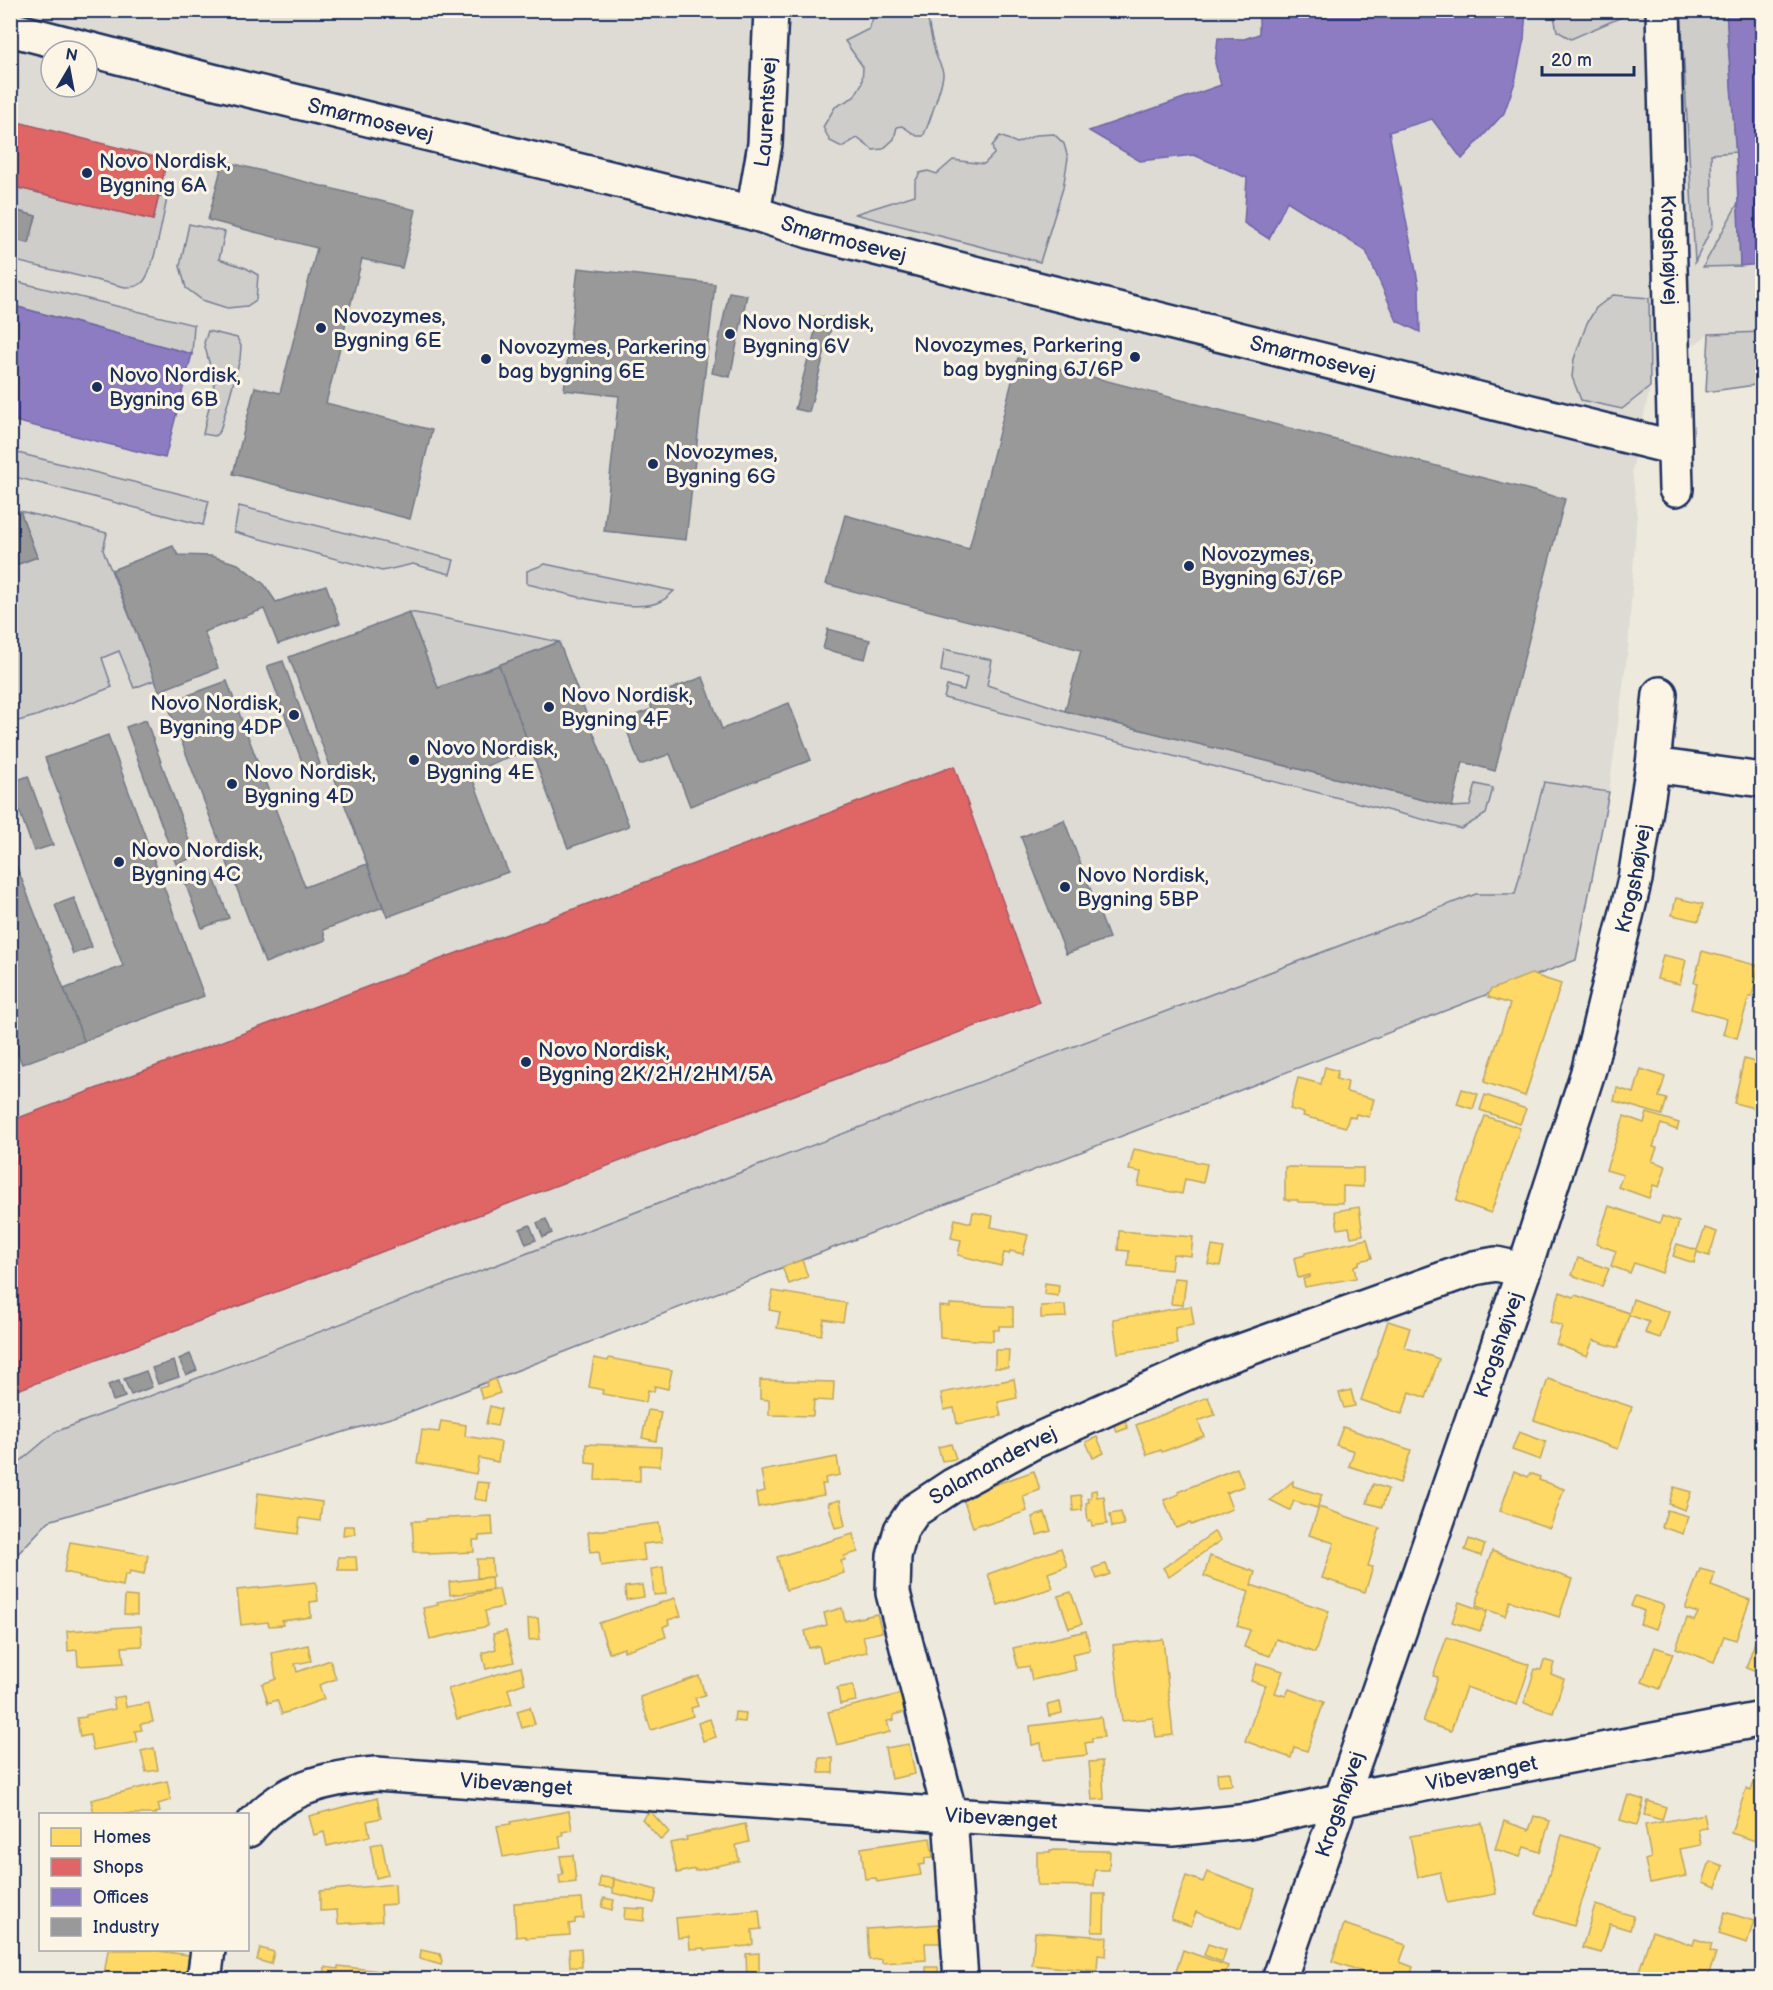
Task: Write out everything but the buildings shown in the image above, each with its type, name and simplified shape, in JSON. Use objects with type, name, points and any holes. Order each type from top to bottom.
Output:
[{"type":"street","name":"Laurentsvej","points":[[753,213],[765,144],[771,10]]},
{"type":"street","name":"Krogshøjvej","points":[[1663,10],[1676,489]]},
{"type":"street","name":"Smørmosevej","points":[[10,29],[223,84],[753,213],[809,231],[1675,448]]},
{"type":"street","name":"Krogshøjvej","points":[[1279,1980],[1524,1270],[1588,1069],[1635,879],[1653,765],[1660,694]]},
{"type":"street","points":[[1653,765],[1762,780]]},
{"type":"street","name":"Salamandervej","points":[[961,1980],[950,1815],[893,1593],[896,1548],[901,1530],[914,1511],[952,1486],[1033,1442],[1213,1361],[1474,1268],[1496,1264],[1524,1270]]},
{"type":"street","name":"Vibevænget","points":[[249,1829],[256,1819],[274,1804],[314,1783],[346,1776],[376,1774],[1173,1829],[1249,1821],[1342,1800],[1762,1719]]},
{"type":"street","points":[[204,1980],[208,1951]]},
{"type":"shaded area","points":[[876,10],[927,13],[935,50],[943,73],[941,85],[923,136],[917,136],[902,126],[897,127],[894,139],[883,149],[873,150],[857,138],[842,147],[830,141],[823,127],[835,107],[854,97],[862,83],[863,67],[845,41],[869,29]]},
{"type":"shaded area","points":[[1631,10],[1631,13],[1571,39],[1557,31],[1553,11]]},
{"type":"shaded area","points":[[11,11],[1762,11],[1762,332],[1709,334],[1653,374],[1632,471],[1637,511],[1628,648],[1609,792],[1544,782],[1515,894],[1476,894],[55,1432],[11,1469]]},
{"type":"shaded area","points":[[1681,11],[1726,11],[1736,152],[1711,154],[1713,225],[1695,262]]},
{"type":"shaded area","points":[[1054,134],[1064,144],[1068,158],[1063,188],[1040,262],[855,214],[915,195],[915,182],[920,173],[928,171],[937,174],[953,160],[984,164],[994,154],[992,146],[1000,136],[1017,143],[1036,135]]},
{"type":"shaded area","points":[[14,187],[153,220],[159,196],[167,199],[151,267],[143,282],[137,286],[125,287],[11,260],[10,239],[29,243],[36,216],[11,209]]},
{"type":"shaded area","points":[[1738,203],[1740,266],[1703,267]]},
{"type":"shaded area","points":[[189,224],[225,232],[219,259],[246,268],[258,275],[256,300],[247,306],[227,308],[202,300],[186,288],[180,266]]},
{"type":"shaded area","points":[[10,280],[194,325],[192,354],[11,305]]},
{"type":"shaded area","points":[[1613,295],[1649,298],[1650,387],[1622,409],[1581,400],[1572,377],[1574,359],[1587,323],[1596,308]]},
{"type":"shaded area","points":[[208,331],[237,338],[241,346],[240,359],[220,431],[215,436],[203,434],[217,371],[211,370],[204,343]]},
{"type":"shaded area","points":[[1762,332],[1762,384],[1706,392],[1709,334]]},
{"type":"shaded area","points":[[10,451],[209,501],[203,525],[11,476]]},
{"type":"shaded area","points":[[239,506],[454,560],[450,574],[413,564],[382,571],[234,532]]},
{"type":"shaded area","points":[[20,511],[107,533],[103,550],[155,680],[134,688],[119,651],[102,658],[112,687],[11,723],[11,567],[37,557]]},
{"type":"shaded area","points":[[545,564],[674,591],[659,602],[631,606],[527,584],[527,571]]},
{"type":"shaded area","points":[[409,612],[428,615],[559,642],[438,688]]},
{"type":"shaded area","points":[[944,649],[992,660],[987,685],[1065,711],[1452,807],[1470,806],[1476,784],[1493,788],[1486,814],[1461,829],[944,698],[947,686],[964,690],[967,678],[941,671]]},
{"type":"shaded area","points":[[1544,782],[1609,792],[1576,960],[407,1413],[49,1521],[11,1561],[11,1469],[55,1432],[1476,894],[1515,894]]},
{"type":"place","name":"Novo Nordisk, Bygning 6A","points":[[87,173]]},
{"type":"place","name":"Novozymes, Bygning 6E","points":[[321,328]]},
{"type":"place","name":"Novo Nordisk, Bygning 6V","points":[[730,334]]},
{"type":"place","name":"Novozymes, Parkering bag bygning 6J/6P","points":[[1135,357]]},
{"type":"place","name":"Novozymes, Parkering bag bygning 6E","points":[[486,359]]},
{"type":"place","name":"Novo Nordisk, Bygning 6B","points":[[97,387]]},
{"type":"place","name":"Novozymes, Bygning 6G","points":[[653,464]]},
{"type":"place","name":"Novozymes, Bygning 6J/6P","points":[[1189,566]]},
{"type":"place","name":"Novo Nordisk, Bygning 4F","points":[[549,707]]},
{"type":"place","name":"Novo Nordisk, Bygning 4DP","points":[[294,715]]},
{"type":"place","name":"Novo Nordisk, Bygning 4E","points":[[414,760]]},
{"type":"place","name":"Novo Nordisk, Bygning 4D","points":[[232,784]]},
{"type":"place","name":"Novo Nordisk, Bygning 4C","points":[[119,862]]},
{"type":"place","name":"Novo Nordisk, Bygning 5BP","points":[[1065,887]]},
{"type":"place","name":"Novo Nordisk, Bygning 2K/2H/2HM/5A","points":[[526,1062]]}]
